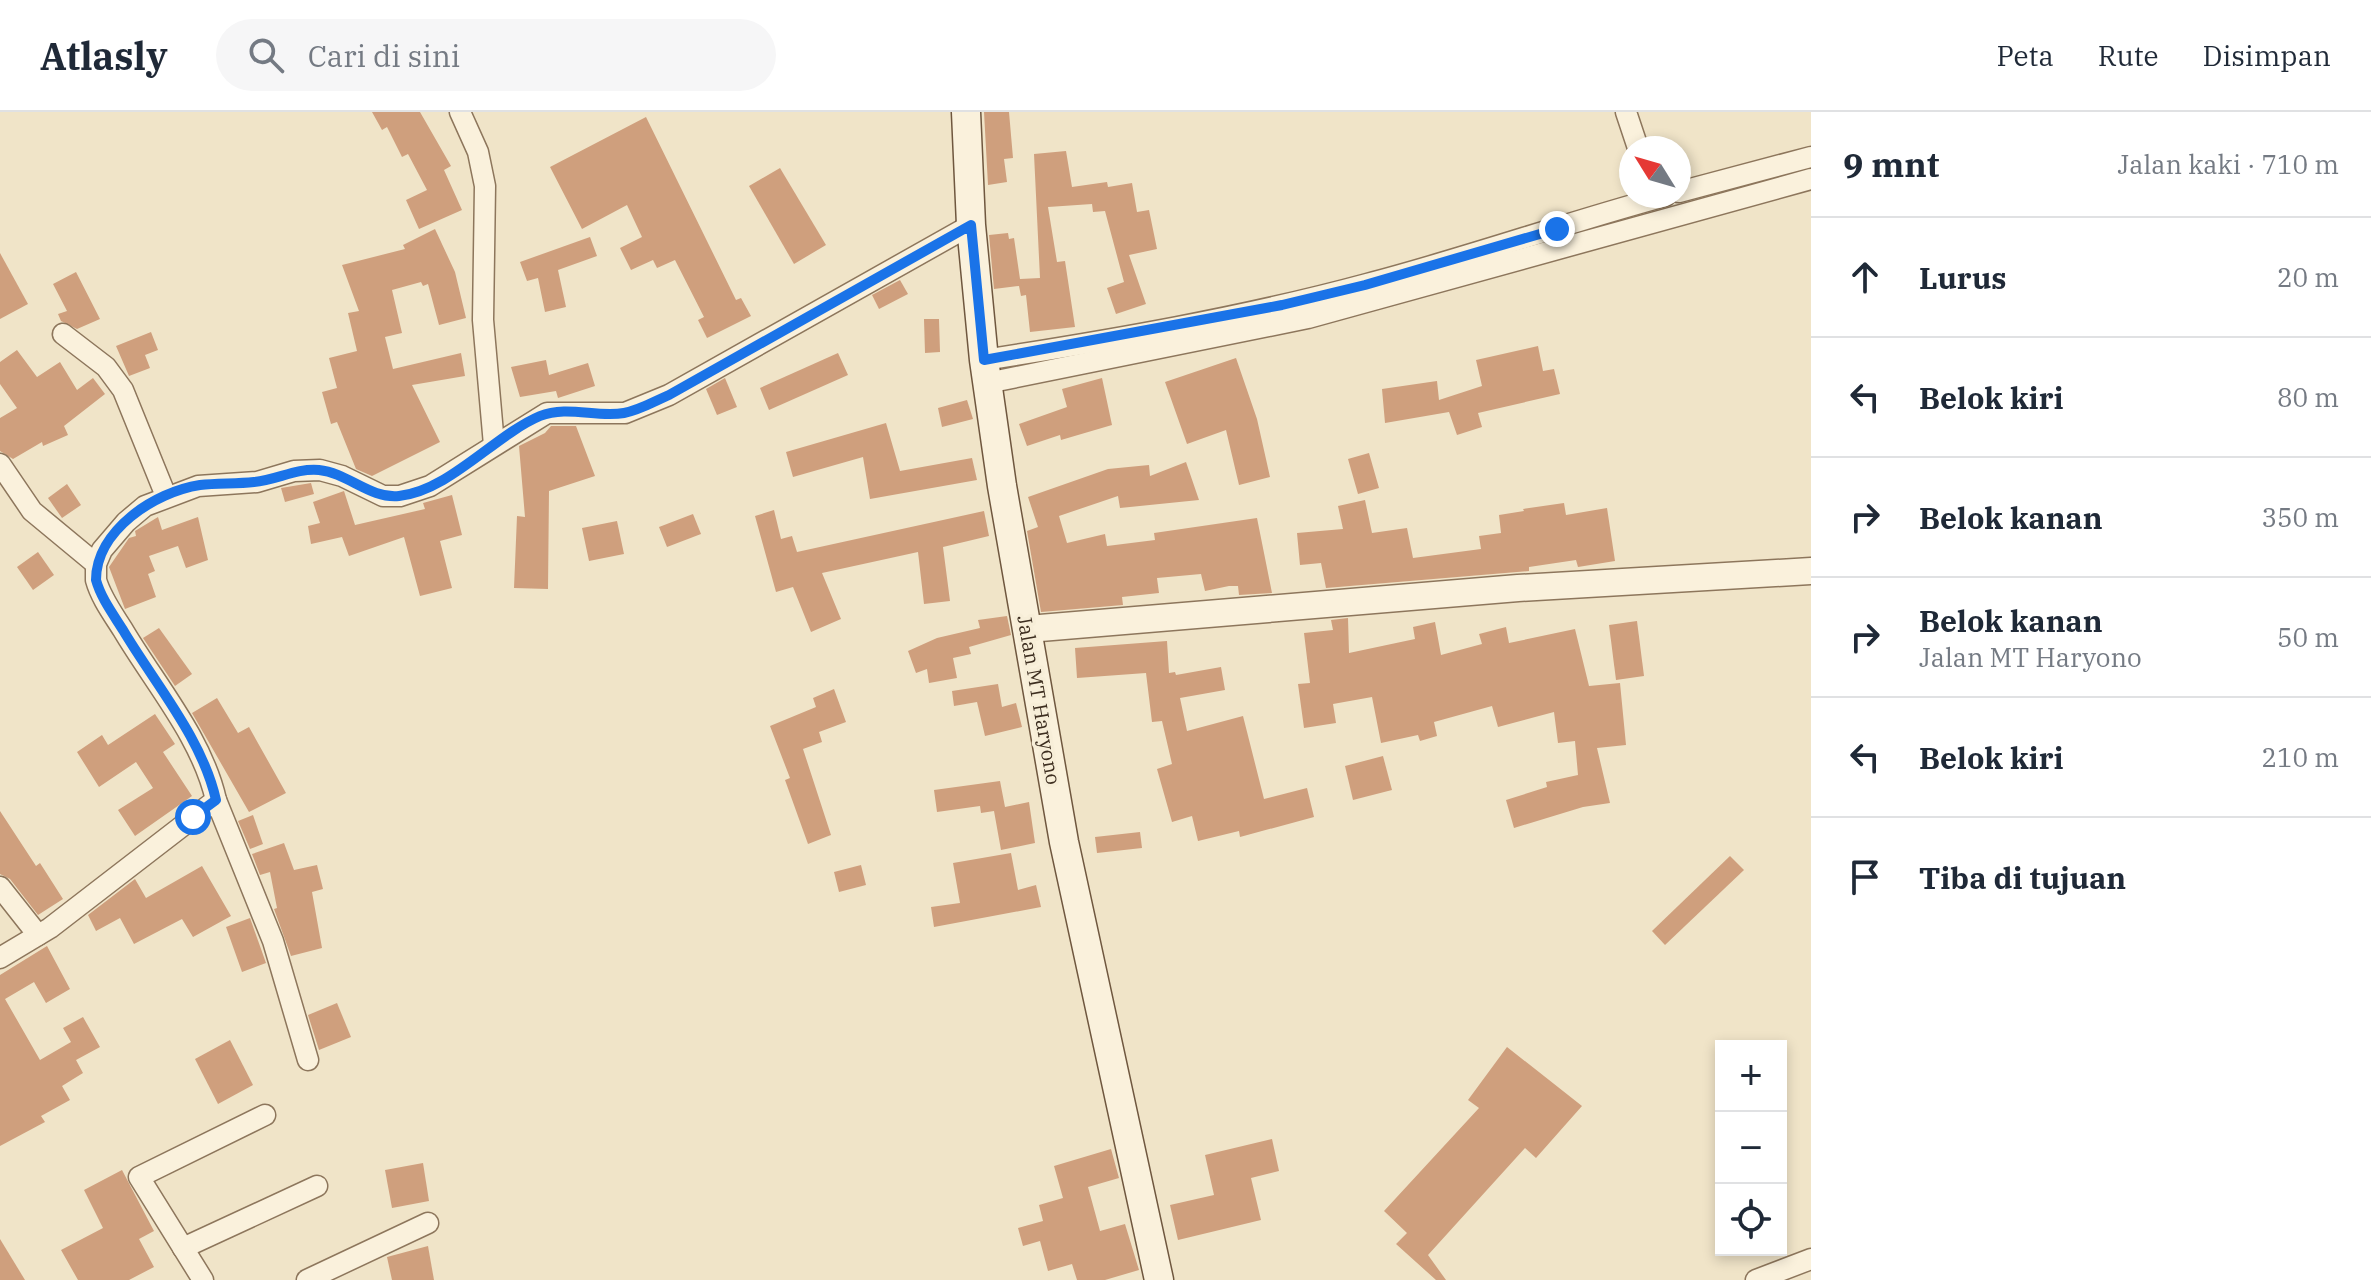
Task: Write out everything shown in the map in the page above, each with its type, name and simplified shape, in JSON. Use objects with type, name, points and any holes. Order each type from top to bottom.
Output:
[{"type":"main road","name":"Jalan MT Haryono","points":[[966,112],[971,225],[985,372],[1067,858],[1159,1280]]},
{"type":"street","points":[[460,112],[478,152],[485,186],[483,320],[494,445]]},
{"type":"street","points":[[1626,112],[1634,136]]},
{"type":"street","points":[[1691,189],[1811,157]]},
{"type":"street","points":[[1691,198],[1811,179]]},
{"type":"street","points":[[985,372],[1308,318],[1643,208]]},
{"type":"street","points":[[308,1060],[273,941],[216,800],[211,778],[195,745],[99,590],[96,564],[109,540],[126,522],[166,496],[198,486],[257,482],[294,471],[320,470],[342,476],[383,496],[400,496],[430,486],[547,413],[625,413],[669,395],[971,225]]},
{"type":"street","points":[[63,334],[106,367],[123,390],[166,496]]},
{"type":"street","points":[[0,464],[32,511],[96,564]]},
{"type":"street","points":[[1028,629],[1518,588],[1811,571]]},
{"type":"street","points":[[0,958],[38,935],[216,800]]},
{"type":"street","points":[[0,887],[38,935]]},
{"type":"street","points":[[203,1280],[139,1177],[265,1115]]},
{"type":"street","points":[[183,1248],[317,1186]]},
{"type":"street","points":[[307,1280],[428,1223]]},
{"type":"street","points":[[1756,1280],[1811,1259]]},
{"type":"building","points":[[372,112],[420,112],[451,166],[444,170],[462,210],[419,229],[406,200],[427,190],[408,154],[402,157],[387,127],[382,130]]},
{"type":"building","points":[[984,112],[1009,112],[1013,158],[1004,159],[1007,182],[988,185]]},
{"type":"building","points":[[646,117],[736,300],[741,298],[751,316],[707,338],[698,320],[704,317],[675,260],[657,268],[653,260],[631,270],[620,248],[642,237],[627,205],[582,229],[550,167]]},
{"type":"building","points":[[1066,151],[1072,187],[1107,182],[1108,187],[1132,183],[1137,212],[1149,210],[1157,249],[1129,255],[1146,304],[1116,314],[1107,288],[1124,282],[1105,211],[1093,212],[1092,204],[1048,207],[1057,262],[1065,261],[1075,327],[1030,332],[1026,295],[1021,296],[1019,286],[994,289],[989,235],[1008,233],[1009,239],[1014,238],[1020,279],[1040,278],[1034,154]]},
{"type":"building","points":[[780,168],[826,245],[794,264],[749,186]]},
{"type":"building","points":[[435,229],[455,272],[466,318],[439,325],[428,284],[423,286],[421,282],[392,290],[402,333],[385,337],[393,369],[461,353],[465,376],[412,385],[440,442],[372,476],[356,469],[337,422],[331,424],[322,392],[337,388],[329,358],[357,351],[348,313],[359,311],[342,265],[405,249],[403,245]]},
{"type":"building","points":[[590,237],[597,256],[558,270],[566,307],[545,312],[538,278],[527,281],[520,262]]},
{"type":"building","points":[[0,253],[28,304],[0,319]]},
{"type":"building","points":[[76,272],[100,319],[77,329],[61,321],[58,314],[67,311],[53,284]]},
{"type":"building","points":[[900,280],[908,294],[879,309],[872,295]]},
{"type":"building","points":[[924,319],[939,319],[940,352],[925,353]]},
{"type":"building","points":[[151,332],[158,350],[145,355],[150,368],[129,376],[116,346]]},
{"type":"building","points":[[1538,346],[1543,371],[1554,369],[1560,394],[1478,413],[1482,427],[1457,435],[1449,412],[1385,423],[1382,389],[1437,381],[1439,400],[1482,386],[1476,360]]},
{"type":"building","points":[[17,350],[37,377],[60,362],[77,390],[93,378],[105,394],[64,426],[68,435],[43,446],[42,442],[13,459],[0,451],[0,418],[17,408],[0,384],[0,362]]},
{"type":"building","points":[[838,353],[848,375],[769,410],[760,388]]},
{"type":"building","points":[[1236,358],[1257,419],[1270,477],[1239,485],[1226,430],[1187,444],[1165,382]]},
{"type":"building","points":[[546,360],[549,375],[588,363],[595,386],[558,398],[556,391],[520,397],[511,367]]},
{"type":"building","points":[[725,378],[737,407],[717,415],[706,389]]},
{"type":"building","points":[[1102,378],[1112,425],[1061,440],[1060,435],[1027,446],[1019,424],[1067,407],[1062,389]]},
{"type":"building","points":[[967,400],[973,419],[942,427],[938,408]]},
{"type":"building","points":[[886,423],[900,471],[972,458],[977,480],[870,499],[863,457],[793,477],[786,452]]},
{"type":"building","points":[[551,426],[576,426],[595,476],[549,491],[548,589],[514,588],[517,516],[525,517],[519,446],[545,433]]},
{"type":"building","points":[[1369,453],[1379,488],[1358,494],[1348,459]]},
{"type":"building","points":[[1186,462],[1199,500],[1120,508],[1118,496],[1059,516],[1067,543],[1105,534],[1107,546],[1155,540],[1154,533],[1257,518],[1272,593],[1239,595],[1238,586],[1205,591],[1201,574],[1157,578],[1159,593],[1122,597],[1123,605],[1041,612],[1027,531],[1038,527],[1028,497],[1108,469],[1149,465],[1150,476]]},
{"type":"building","points":[[311,483],[314,494],[285,502],[281,488]]},
{"type":"building","points":[[67,484],[81,505],[62,518],[48,498]]},
{"type":"building","points":[[344,491],[355,525],[425,509],[423,503],[452,495],[462,535],[440,541],[452,588],[420,596],[404,537],[349,556],[342,537],[311,544],[308,526],[320,523],[313,502]]},
{"type":"building","points":[[1365,500],[1372,533],[1407,528],[1413,558],[1481,549],[1479,536],[1501,533],[1499,515],[1564,503],[1566,515],[1607,508],[1615,561],[1578,567],[1576,560],[1529,567],[1529,571],[1326,588],[1321,563],[1300,565],[1297,533],[1343,529],[1338,506]]},
{"type":"building","points":[[774,510],[781,539],[792,536],[797,552],[984,511],[989,536],[943,547],[950,601],[924,604],[918,552],[822,573],[841,619],[811,632],[793,587],[776,592],[755,516]]},
{"type":"building","points":[[693,514],[701,534],[667,547],[659,527]]},
{"type":"building","points":[[158,517],[162,530],[198,517],[208,560],[186,568],[178,546],[149,556],[155,571],[148,574],[156,597],[125,609],[109,567],[129,538],[136,536],[135,531]]},
{"type":"building","points":[[617,521],[624,554],[589,561],[582,528]]},
{"type":"building","points":[[38,552],[54,575],[33,590],[17,567]]},
{"type":"building","points":[[1007,616],[1011,635],[969,647],[971,654],[953,658],[957,678],[929,683],[927,669],[916,673],[908,651],[937,638],[980,628],[978,620]]},
{"type":"building","points":[[1348,618],[1349,653],[1415,639],[1413,627],[1435,622],[1441,655],[1482,644],[1479,634],[1506,627],[1509,643],[1575,629],[1589,686],[1620,683],[1626,745],[1597,748],[1610,803],[1583,807],[1514,828],[1506,800],[1547,787],[1546,782],[1578,775],[1575,741],[1558,743],[1554,712],[1498,727],[1492,706],[1434,722],[1437,736],[1420,741],[1418,735],[1381,743],[1372,697],[1333,704],[1336,723],[1304,728],[1298,684],[1310,683],[1304,633],[1333,630],[1331,620]]},
{"type":"building","points":[[1637,621],[1644,676],[1616,680],[1609,625]]},
{"type":"building","points":[[159,628],[192,674],[175,686],[143,638]]},
{"type":"building","points":[[1167,641],[1169,673],[1175,672],[1176,675],[1221,667],[1225,690],[1180,698],[1187,731],[1243,716],[1264,799],[1307,788],[1314,817],[1240,837],[1239,831],[1198,841],[1192,816],[1172,822],[1157,769],[1172,764],[1162,721],[1152,722],[1146,673],[1077,678],[1075,648]]},
{"type":"building","points":[[998,684],[1002,707],[1016,703],[1022,727],[985,736],[977,702],[954,706],[952,691]]},
{"type":"building","points":[[834,689],[846,722],[819,732],[822,742],[803,749],[831,835],[808,844],[785,780],[790,778],[770,726],[816,707],[813,698]]},
{"type":"building","points":[[217,698],[238,733],[249,727],[286,793],[249,812],[192,713]]},
{"type":"building","points":[[155,714],[175,744],[163,752],[192,796],[135,836],[118,810],[153,788],[136,762],[99,787],[77,752],[102,735],[108,745]]},
{"type":"building","points":[[1383,756],[1392,790],[1353,800],[1345,766]]},
{"type":"building","points":[[1000,781],[1005,807],[1029,802],[1035,843],[1001,850],[994,811],[981,813],[980,806],[937,812],[934,790]]},
{"type":"building","points":[[0,811],[36,866],[40,863],[63,899],[38,915],[10,879],[0,874]]},
{"type":"building","points":[[253,815],[263,844],[250,849],[238,821]]},
{"type":"building","points":[[1140,832],[1142,848],[1097,853],[1095,837]]},
{"type":"building","points":[[284,843],[294,870],[317,865],[323,889],[312,892],[322,948],[291,956],[274,909],[277,908],[270,872],[260,875],[252,854]]},
{"type":"building","points":[[1011,853],[1018,890],[1036,885],[1041,907],[934,927],[931,907],[960,903],[953,863]]},
{"type":"building","points":[[1730,856],[1744,870],[1665,945],[1652,931]]},
{"type":"building","points":[[861,865],[866,885],[839,892],[834,872]]},
{"type":"building","points":[[202,866],[231,916],[193,937],[182,919],[134,944],[120,918],[96,931],[88,915],[135,879],[146,898]]},
{"type":"building","points":[[250,918],[266,963],[242,972],[226,927]]},
{"type":"building","points":[[47,946],[70,989],[46,1003],[34,982],[5,999],[40,1060],[71,1042],[63,1028],[83,1017],[100,1047],[76,1060],[83,1073],[62,1086],[70,1100],[41,1116],[45,1122],[0,1146],[0,975]]},
{"type":"building","points":[[337,1003],[351,1037],[319,1050],[308,1015]]},
{"type":"building","points":[[230,1040],[253,1085],[218,1104],[195,1059]]},
{"type":"building","points":[[1507,1047],[1582,1106],[1536,1158],[1525,1148],[1428,1255],[1446,1280],[1436,1280],[1396,1244],[1407,1233],[1384,1211],[1479,1108],[1468,1100]]},
{"type":"building","points":[[1272,1139],[1279,1171],[1251,1178],[1261,1220],[1178,1240],[1170,1205],[1214,1195],[1205,1155]]},
{"type":"building","points":[[1111,1149],[1119,1178],[1088,1187],[1100,1231],[1125,1224],[1139,1270],[1105,1280],[1077,1280],[1072,1264],[1048,1271],[1040,1241],[1023,1246],[1018,1228],[1043,1221],[1039,1205],[1063,1198],[1054,1166]]},
{"type":"building","points":[[423,1163],[429,1201],[392,1208],[385,1170]]},
{"type":"building","points":[[122,1170],[154,1231],[139,1239],[154,1267],[129,1280],[78,1280],[61,1250],[103,1228],[84,1190]]},
{"type":"building","points":[[0,1239],[25,1280],[0,1280]]},
{"type":"building","points":[[428,1246],[434,1280],[392,1280],[387,1257]]},
{"type":"route","points":[[193,817],[216,800],[211,778],[195,745],[146,669],[96,580],[96,564],[109,540],[145,506],[166,496],[198,486],[257,482],[294,471],[320,470],[342,476],[383,496],[400,496],[418,491],[536,417],[559,411],[625,413],[669,395],[971,225],[984,360],[1087,344],[1282,305],[1365,285],[1557,229]]}]
